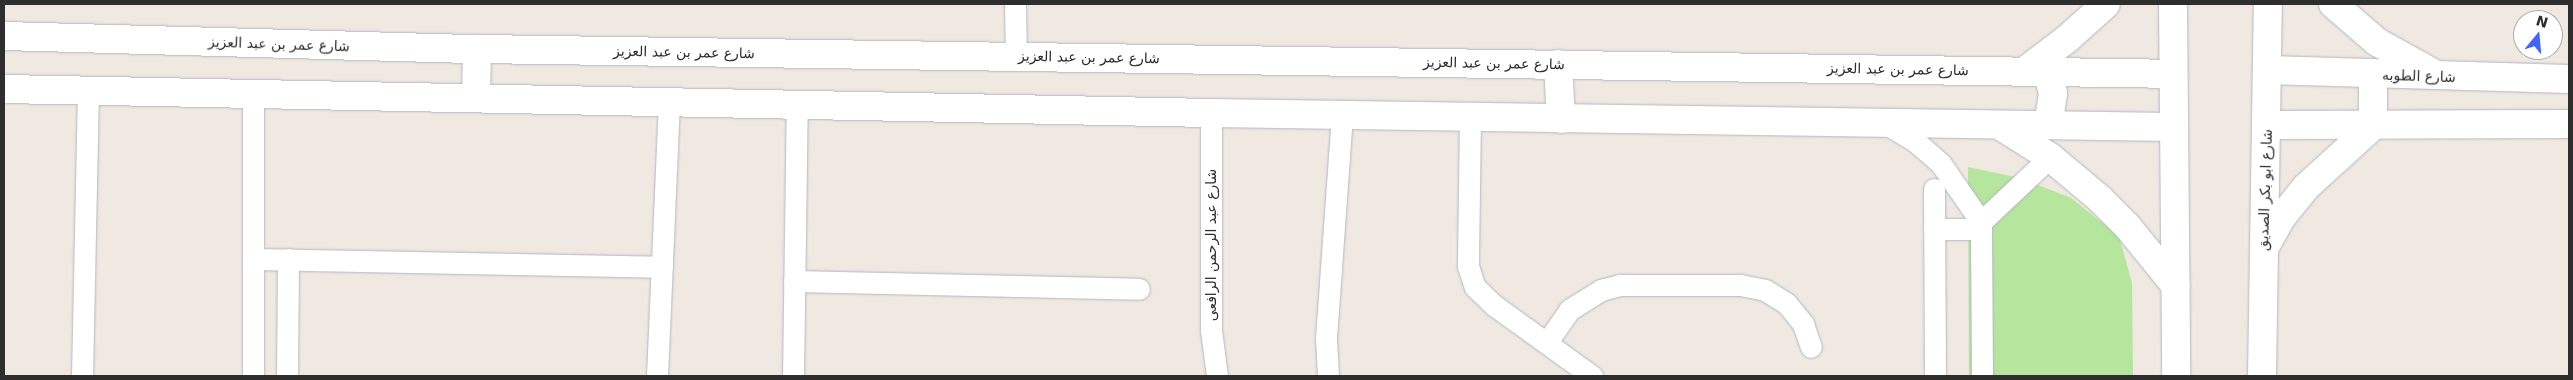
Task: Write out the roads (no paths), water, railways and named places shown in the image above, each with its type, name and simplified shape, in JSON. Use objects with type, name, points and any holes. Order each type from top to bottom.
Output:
[{"type":"street","points":[[1015,4],[1016,56]]},
{"type":"street","points":[[2044,124],[2053,98],[2036,71],[2067,39],[2106,4]]},
{"type":"street","points":[[2173,4],[2176,376]]},
{"type":"street","name":"شارع ابو بكر الصديق","points":[[2262,376],[2263,250],[2268,125],[2268,4]]},
{"type":"street","points":[[2332,4],[2377,42],[2441,77]]},
{"type":"street","name":"شارع عمر بن عبد العزيز","points":[[4,36],[477,49],[2174,74]]},
{"type":"street","points":[[476,96],[477,49]]},
{"type":"street","points":[[1558,64],[1562,119]]},
{"type":"street","name":"شارع الطوبه","points":[[2268,70],[2374,75],[2569,79]]},
{"type":"street","points":[[2263,250],[2281,218],[2305,188],[2373,126],[2374,75]]},
{"type":"street","points":[[4,89],[476,96],[797,105],[1888,125],[2044,124],[2173,127]]},
{"type":"street","points":[[82,376],[88,90]]},
{"type":"street","points":[[253,94],[253,376]]},
{"type":"street","points":[[657,376],[669,101]]},
{"type":"street","points":[[793,376],[797,105]]},
{"type":"street","name":"شارع عبد الرحمن الرافعى","points":[[1210,113],[1212,330],[1217,376]]},
{"type":"street","points":[[1328,376],[1326,338],[1342,114]]},
{"type":"street","points":[[1470,117],[1468,266],[1475,287],[1495,306],[1592,376]]},
{"type":"street","points":[[2268,125],[2569,124]]},
{"type":"street","points":[[1888,125],[1916,142],[1940,164],[1981,226],[1982,376]]},
{"type":"street","points":[[1999,125],[2050,157],[2128,226],[2176,286]]},
{"type":"street","points":[[1934,229],[1981,226],[2050,157]]},
{"type":"street","points":[[1934,189],[1935,376]]},
{"type":"street","points":[[253,260],[288,259],[662,267]]},
{"type":"street","points":[[287,376],[288,259]]},
{"type":"street","points":[[794,282],[1139,289]]},
{"type":"street","points":[[1547,342],[1569,310],[1601,290],[1620,285],[1740,286],[1765,290],[1787,304],[1803,324],[1811,347]]}]
